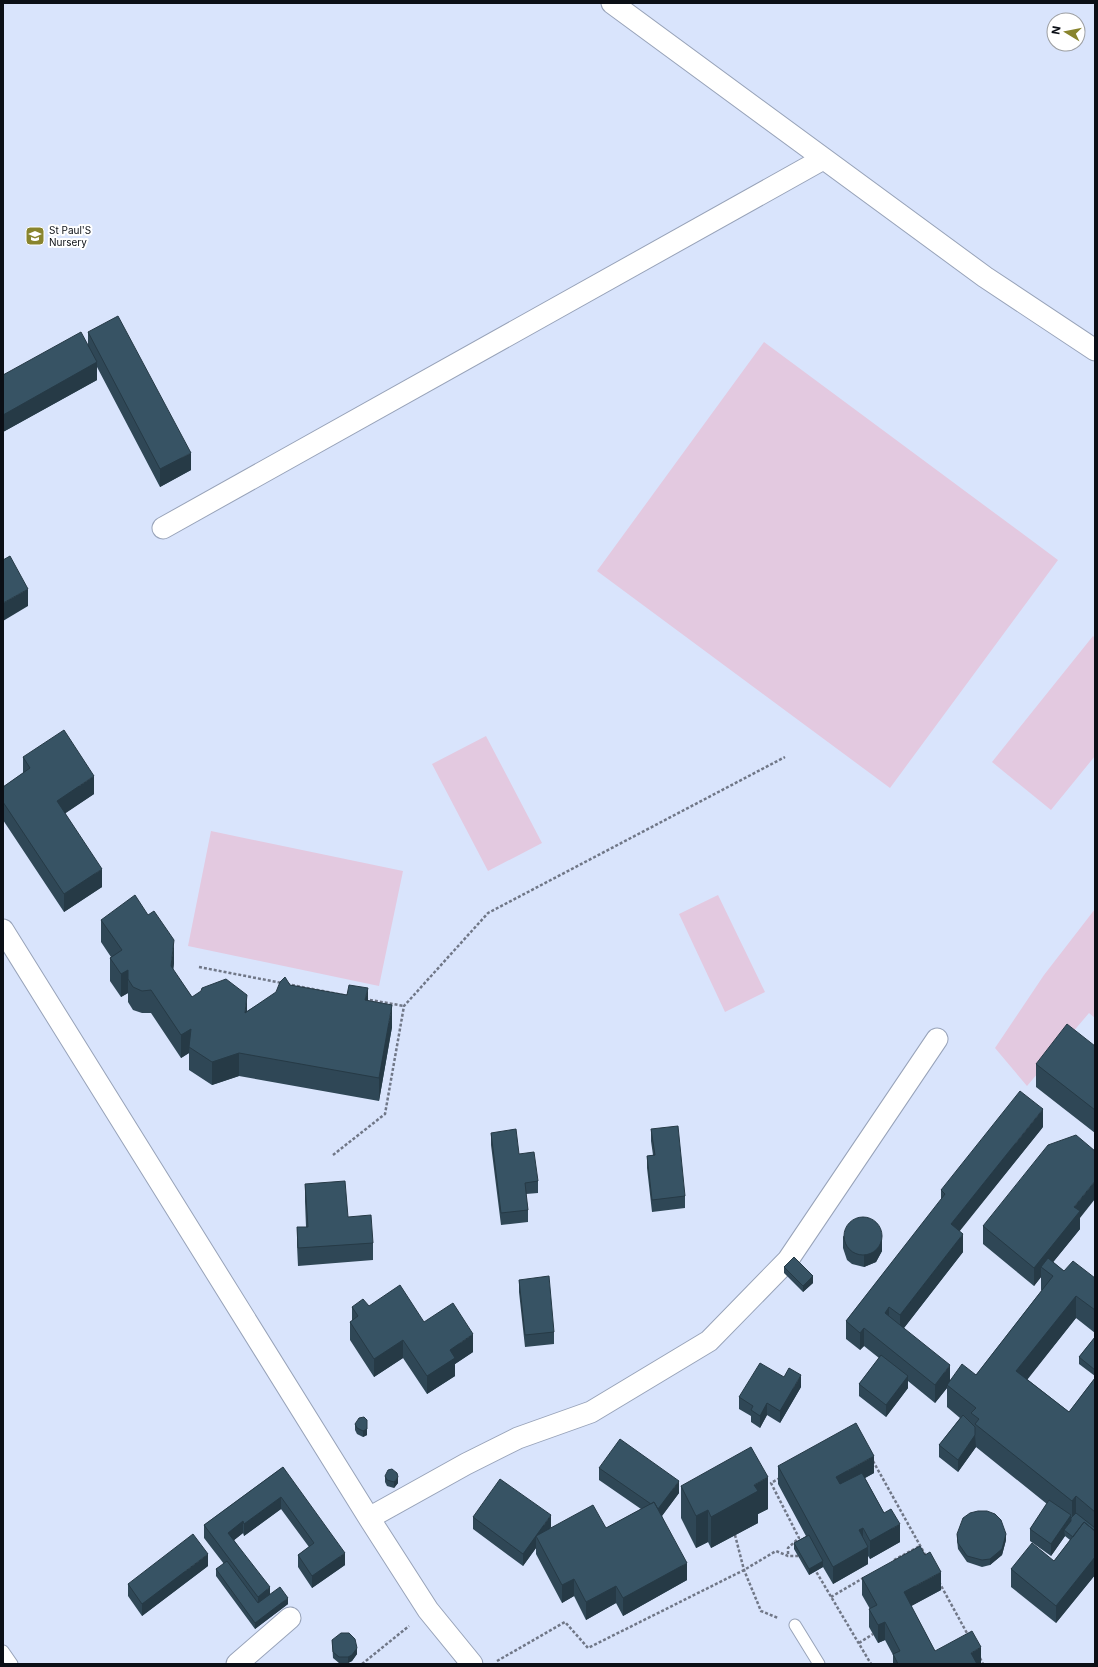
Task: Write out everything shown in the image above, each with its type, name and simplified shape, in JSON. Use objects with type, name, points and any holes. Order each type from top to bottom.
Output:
[{"type":"street","points":[[612,3],[985,277],[1095,350]]},
{"type":"street","points":[[164,528],[823,159]]},
{"type":"street","points":[[3,930],[369,1518],[428,1610],[472,1664]]},
{"type":"street","points":[[369,1518],[466,1464],[518,1438],[591,1412],[709,1341],[788,1260],[937,1039]]},
{"type":"street","points":[[237,1664],[290,1618]]},
{"type":"lane","points":[[795,1625],[819,1664]]},
{"type":"lane","points":[[3,1651],[12,1664]]},
{"type":"path","points":[[333,1155],[385,1114],[404,1006],[488,913],[785,757]]},
{"type":"path","points":[[199,967],[351,996]]},
{"type":"path","points":[[358,998],[404,1006]]},
{"type":"path","points":[[870,1454],[927,1559]]},
{"type":"path","points":[[784,1476],[771,1483],[799,1538],[788,1548],[788,1556]]},
{"type":"path","points":[[735,1536],[744,1570],[761,1610],[795,1625]]},
{"type":"path","points":[[892,1561],[920,1546]]},
{"type":"path","points":[[491,1664],[565,1622],[588,1648],[744,1570],[776,1551],[788,1556],[806,1555]]},
{"type":"path","points":[[813,1567],[871,1664]]},
{"type":"path","points":[[831,1597],[872,1573]]},
{"type":"path","points":[[939,1580],[968,1636]]},
{"type":"path","points":[[362,1664],[428,1610]]},
{"type":"path","points":[[859,1643],[873,1634]]},
{"type":"path","points":[[980,1657],[983,1664]]},
{"type":"shaded area","points":[[764,342],[1058,560],[890,788],[597,571]]},
{"type":"shaded area","points":[[1093,636],[1095,638],[1095,756],[1051,810],[992,762]]},
{"type":"shaded area","points":[[486,736],[542,843],[488,871],[432,764]]},
{"type":"shaded area","points":[[211,831],[403,871],[379,986],[188,946]]},
{"type":"shaded area","points":[[718,895],[765,992],[725,1012],[679,914]]},
{"type":"shaded area","points":[[1095,909],[1095,1018],[1089,1013],[1027,1086],[995,1048],[1044,975]]},
{"type":"building","points":[[118,316],[191,453],[160,469],[88,332]]},
{"type":"building","points":[[81,332],[97,362],[3,415],[3,375]]},
{"type":"building","points":[[10,556],[28,589],[3,603],[3,560]]},
{"type":"building","points":[[64,730],[94,776],[57,801],[102,869],[64,894],[3,802],[3,787],[30,768],[23,757]]},
{"type":"building","points":[[135,895],[148,915],[154,911],[174,940],[171,966],[192,997],[201,991],[202,988],[226,979],[247,995],[245,1013],[276,992],[280,982],[285,977],[290,985],[347,995],[349,985],[368,988],[365,1000],[392,1005],[379,1078],[239,1053],[212,1062],[189,1047],[191,1029],[181,1035],[151,990],[142,991],[133,987],[128,979],[128,970],[121,974],[110,958],[122,950],[101,920]]},
{"type":"building","points":[[1067,1024],[1095,1046],[1095,1110],[1036,1064]]},
{"type":"building","points":[[1020,1091],[1043,1109],[951,1224],[963,1234],[900,1315],[889,1307],[885,1313],[950,1365],[935,1385],[864,1328],[860,1333],[846,1321],[945,1194],[941,1190]]},
{"type":"building","points":[[678,1126],[685,1196],[652,1200],[647,1156],[655,1155],[651,1129]]},
{"type":"building","points":[[516,1129],[519,1154],[534,1152],[538,1181],[525,1183],[528,1210],[501,1213],[491,1133]]},
{"type":"building","points":[[1076,1135],[1095,1151],[1095,1181],[1074,1207],[1080,1211],[1034,1268],[983,1226],[1048,1145]]},
{"type":"building","points":[[345,1181],[348,1217],[371,1215],[373,1243],[298,1248],[297,1227],[308,1227],[305,1184]]},
{"type":"building","points":[[859,1217],[867,1217],[874,1220],[879,1225],[882,1236],[879,1247],[874,1252],[867,1255],[859,1255],[852,1252],[847,1247],[844,1240],[844,1232],[847,1225],[852,1220]]},
{"type":"building","points":[[794,1257],[813,1276],[803,1286],[784,1267]]},
{"type":"building","points":[[1048,1258],[1064,1271],[1073,1261],[1095,1278],[1095,1310],[1076,1296],[1016,1371],[1069,1412],[1095,1378],[1095,1512],[1076,1496],[1072,1501],[975,1424],[979,1419],[971,1413],[976,1408],[947,1385],[962,1364],[976,1375],[1053,1276],[1041,1267]]},
{"type":"building","points":[[549,1276],[554,1332],[525,1335],[519,1280]]},
{"type":"building","points":[[400,1285],[424,1322],[453,1303],[473,1334],[450,1350],[455,1358],[427,1376],[403,1340],[374,1359],[350,1322],[358,1316],[352,1307],[363,1299],[369,1306]]},
{"type":"building","points":[[1095,1337],[1095,1370],[1079,1357]]},
{"type":"building","points":[[881,1355],[908,1376],[886,1405],[859,1384]]},
{"type":"building","points":[[760,1363],[784,1377],[789,1368],[801,1375],[780,1411],[767,1403],[760,1416],[751,1410],[753,1406],[739,1397]]},
{"type":"building","points":[[963,1415],[975,1427],[975,1435],[958,1460],[939,1445]]},
{"type":"building","points":[[364,1417],[367,1420],[367,1429],[363,1431],[357,1428],[355,1424],[359,1418]]},
{"type":"building","points":[[856,1423],[874,1456],[836,1477],[840,1484],[862,1473],[884,1513],[891,1509],[900,1524],[870,1541],[863,1528],[859,1530],[868,1547],[833,1567],[778,1466]]},
{"type":"building","points":[[620,1439],[679,1481],[658,1509],[654,1502],[651,1504],[599,1468]]},
{"type":"building","points":[[751,1447],[768,1477],[754,1485],[758,1491],[711,1517],[708,1510],[696,1516],[681,1486]]},
{"type":"building","points":[[283,1467],[345,1553],[312,1576],[298,1555],[314,1543],[281,1497],[244,1524],[243,1521],[228,1533],[270,1587],[258,1597],[204,1525]]},
{"type":"building","points":[[392,1469],[397,1473],[398,1477],[394,1482],[387,1480],[385,1476],[388,1470]]},
{"type":"building","points":[[500,1479],[551,1515],[523,1554],[473,1517]]},
{"type":"building","points":[[1049,1500],[1071,1515],[1051,1544],[1030,1529]]},
{"type":"building","points":[[654,1502],[687,1563],[623,1598],[616,1586],[586,1602],[574,1579],[562,1585],[536,1536],[593,1505],[606,1528]]},
{"type":"building","points":[[987,1511],[995,1514],[1001,1520],[1006,1534],[1002,1549],[990,1559],[982,1560],[967,1556],[958,1543],[957,1534],[963,1518],[970,1513]]},
{"type":"building","points":[[1076,1513],[1095,1528],[1095,1531],[1084,1522],[1073,1537],[1064,1530],[1071,1521],[1071,1518]]},
{"type":"building","points":[[1084,1522],[1095,1531],[1095,1557],[1056,1606],[1011,1569],[1032,1543],[1054,1561]]},
{"type":"building","points":[[193,1534],[208,1554],[142,1604],[128,1584]]},
{"type":"building","points":[[809,1535],[823,1561],[809,1569],[794,1543]]},
{"type":"building","points":[[920,1546],[925,1555],[930,1552],[941,1572],[904,1592],[935,1651],[972,1631],[981,1647],[971,1653],[977,1664],[898,1664],[893,1654],[900,1651],[885,1622],[878,1625],[869,1609],[877,1605],[862,1578]]},
{"type":"building","points":[[227,1561],[258,1603],[280,1587],[288,1598],[255,1623],[216,1569]]},
{"type":"building","points":[[341,1633],[349,1633],[355,1639],[357,1648],[352,1655],[348,1657],[339,1657],[333,1652],[332,1640]]},
{"type":"place","name":"St Paul'S Nursery","points":[[35,236]]}]
